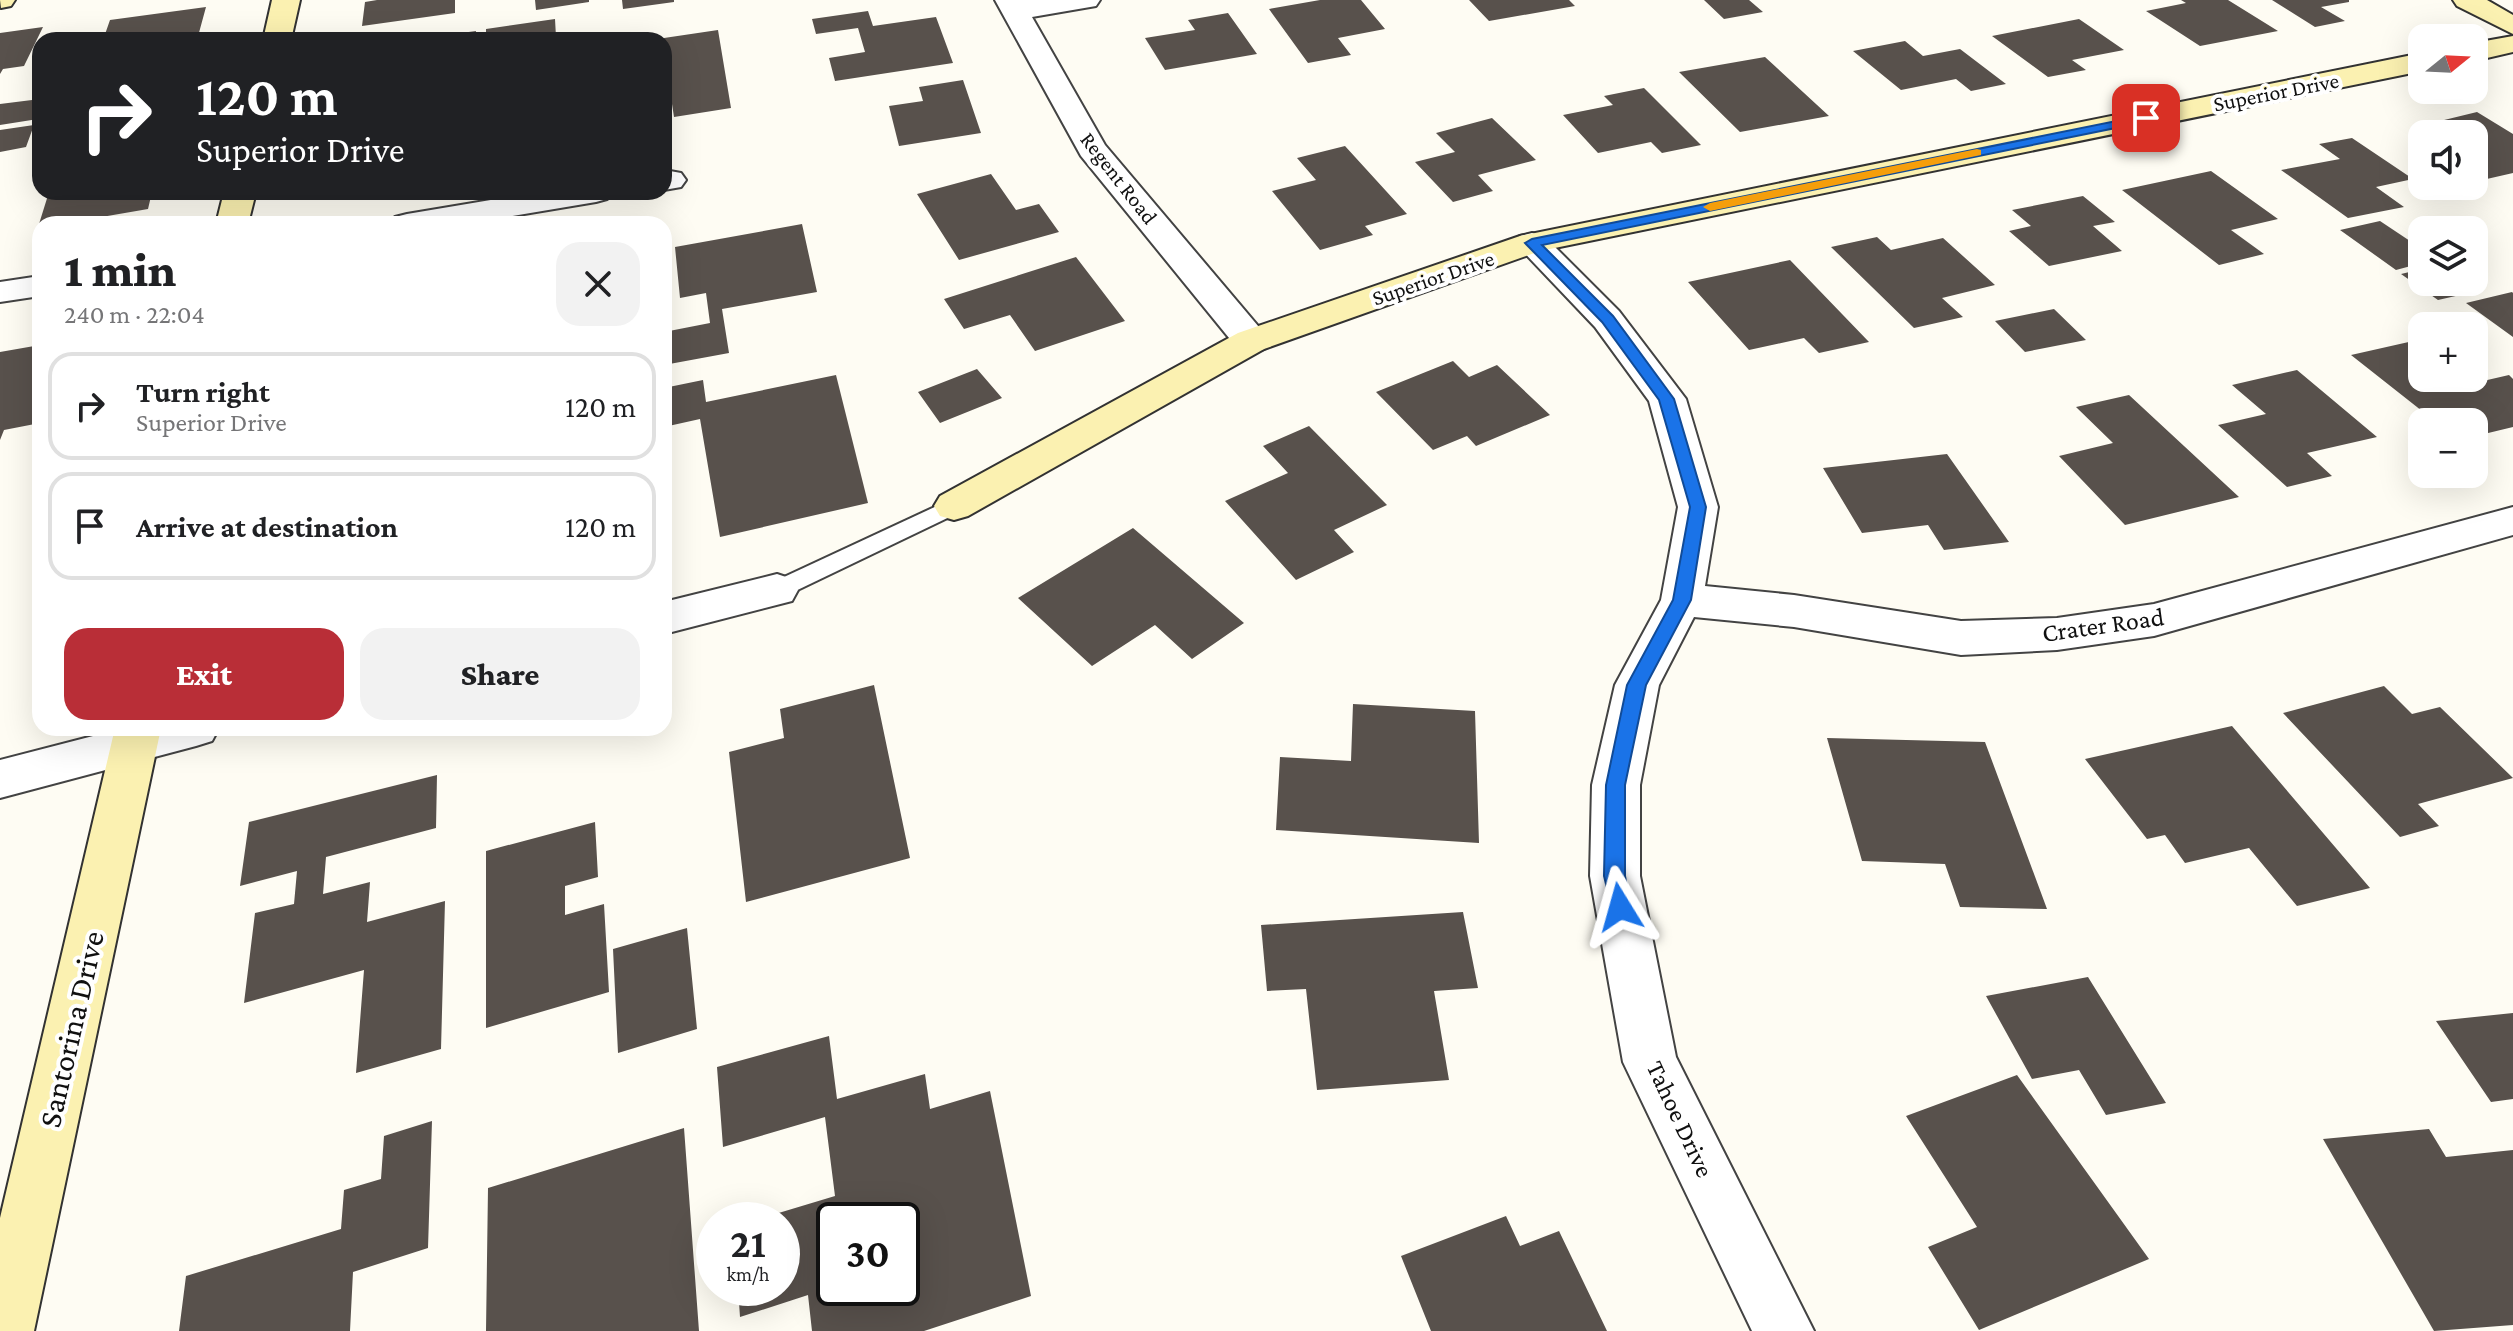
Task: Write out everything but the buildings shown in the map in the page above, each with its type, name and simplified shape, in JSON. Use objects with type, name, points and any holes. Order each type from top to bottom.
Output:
[{"type":"street","points":[[279,32],[286,0]]},
{"type":"street","points":[[1012,6],[1086,0]]},
{"type":"street","points":[[2467,0],[2513,26]]},
{"type":"street","name":"Regent Road","points":[[1012,6],[1092,149],[1251,341]]},
{"type":"street","points":[[2488,49],[2513,44]]},
{"type":"street","name":"Superior Drive","points":[[954,506],[1251,341],[1532,243],[2408,65]]},
{"type":"street","points":[[454,216],[549,200]]},
{"type":"street","name":"Tahoe Drive","points":[[1532,243],[1607,319],[1667,399],[1698,507],[1682,600],[1637,685],[1616,785],[1615,876],[1650,1062],[1784,1331]]},
{"type":"street","points":[[0,292],[32,287]]},
{"type":"street","name":"Crater Road","points":[[1682,600],[1794,611],[1961,638],[2057,634],[2154,620],[2513,521]]},
{"type":"street","points":[[672,616],[777,590]]},
{"type":"street","points":[[0,779],[133,736]]},
{"type":"street","name":"Santorina Drive","points":[[4,1331],[136,736]]},
{"type":"lane","points":[[777,590],[954,506]]},
{"type":"slow traffic","points":[[1710,207],[1977,153]]},
{"type":"route","points":[[1620,907],[1615,876],[1616,785],[1637,685],[1682,600],[1698,507],[1667,399],[1607,319],[1532,243],[2146,118]]}]
